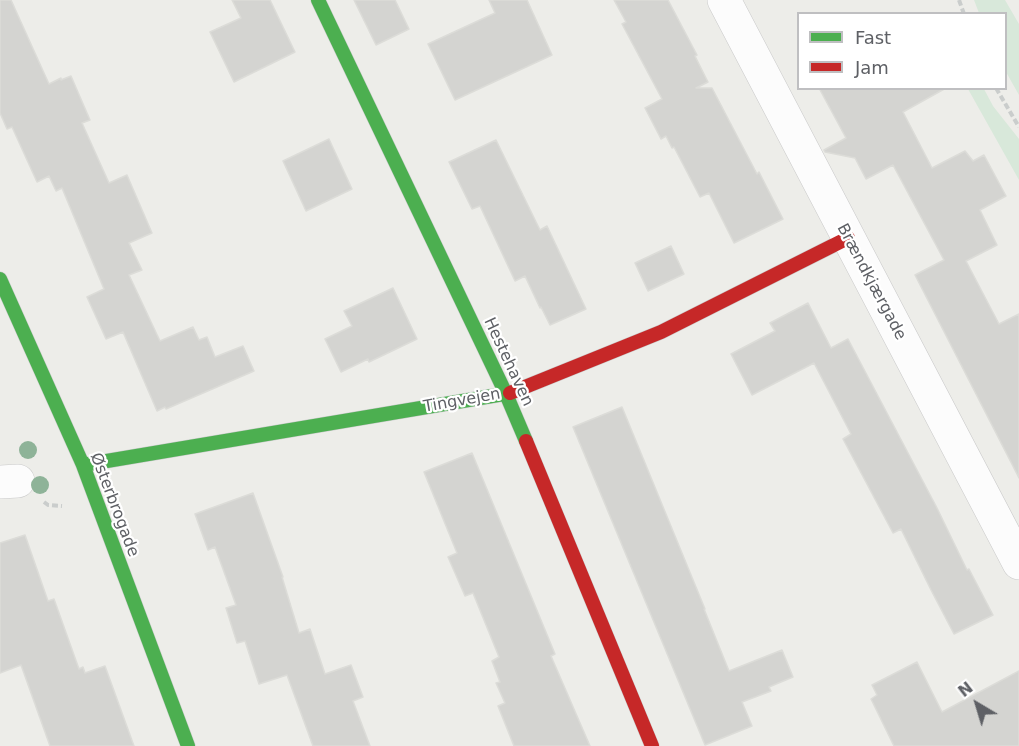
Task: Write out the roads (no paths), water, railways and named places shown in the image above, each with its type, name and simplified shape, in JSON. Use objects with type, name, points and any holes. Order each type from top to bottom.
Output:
[{"type":"street","name":"Hestehaven","points":[[318,0],[506,394],[652,746]]},
{"type":"street","name":"Brændkjærgade","points":[[724,0],[1019,563]]},
{"type":"street","name":"Tingvejen","points":[[82,465],[506,394],[661,332],[848,238]]},
{"type":"street","name":"Østerbrogade","points":[[0,279],[82,465],[188,746]]}]
